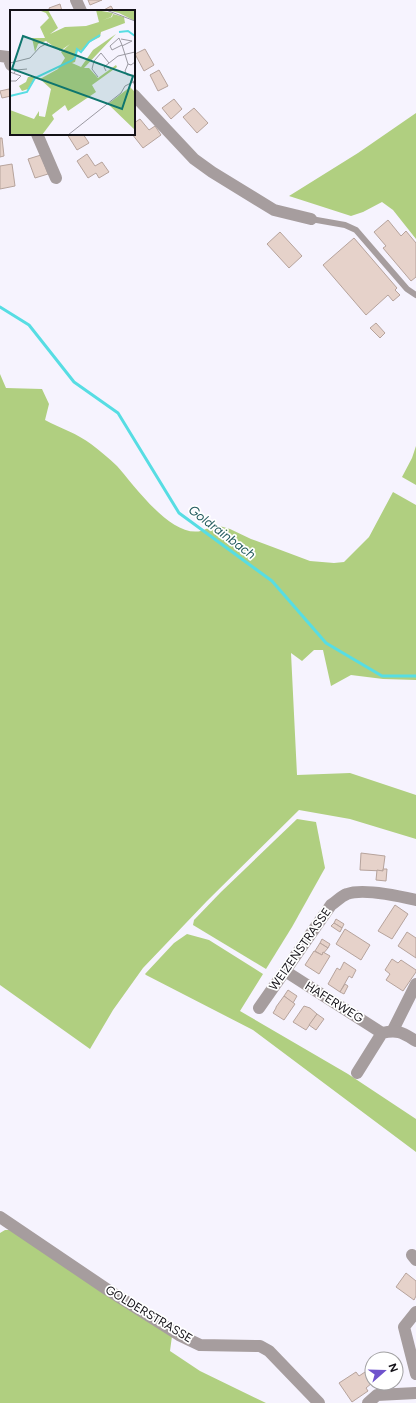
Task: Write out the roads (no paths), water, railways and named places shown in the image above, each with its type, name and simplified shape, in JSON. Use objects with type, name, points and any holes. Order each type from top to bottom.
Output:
[{"type":"street","points":[[76,0],[81,10]]},
{"type":"street","points":[[0,56],[8,57],[10,62]]},
{"type":"street","points":[[135,96],[194,159],[212,172],[274,210],[311,219]]},
{"type":"street","points":[[37,135],[56,178]]},
{"type":"street","name":"WEIZENSTRASSE","points":[[260,1008],[331,905],[347,894],[362,892],[416,900]]},
{"type":"street","name":"HAFERWEG","points":[[285,971],[388,1032],[405,1034],[416,1041]]},
{"type":"street","points":[[357,1073],[388,1032],[416,984]]},
{"type":"street","name":"GOLDERSTRASSE","points":[[0,1217],[178,1335],[200,1345],[260,1346],[270,1351],[319,1403]]},
{"type":"street","points":[[416,1312],[404,1327],[416,1374]]},
{"type":"street","points":[[368,1403],[377,1395],[416,1393]]},
{"type":"lane","points":[[311,219],[345,226],[356,230],[407,289],[416,295]]},
{"type":"waterway","name":"Goldrainbach","points":[[0,307],[29,325],[74,382],[118,413],[179,513],[272,581],[326,643],[382,676],[416,676]]}]
